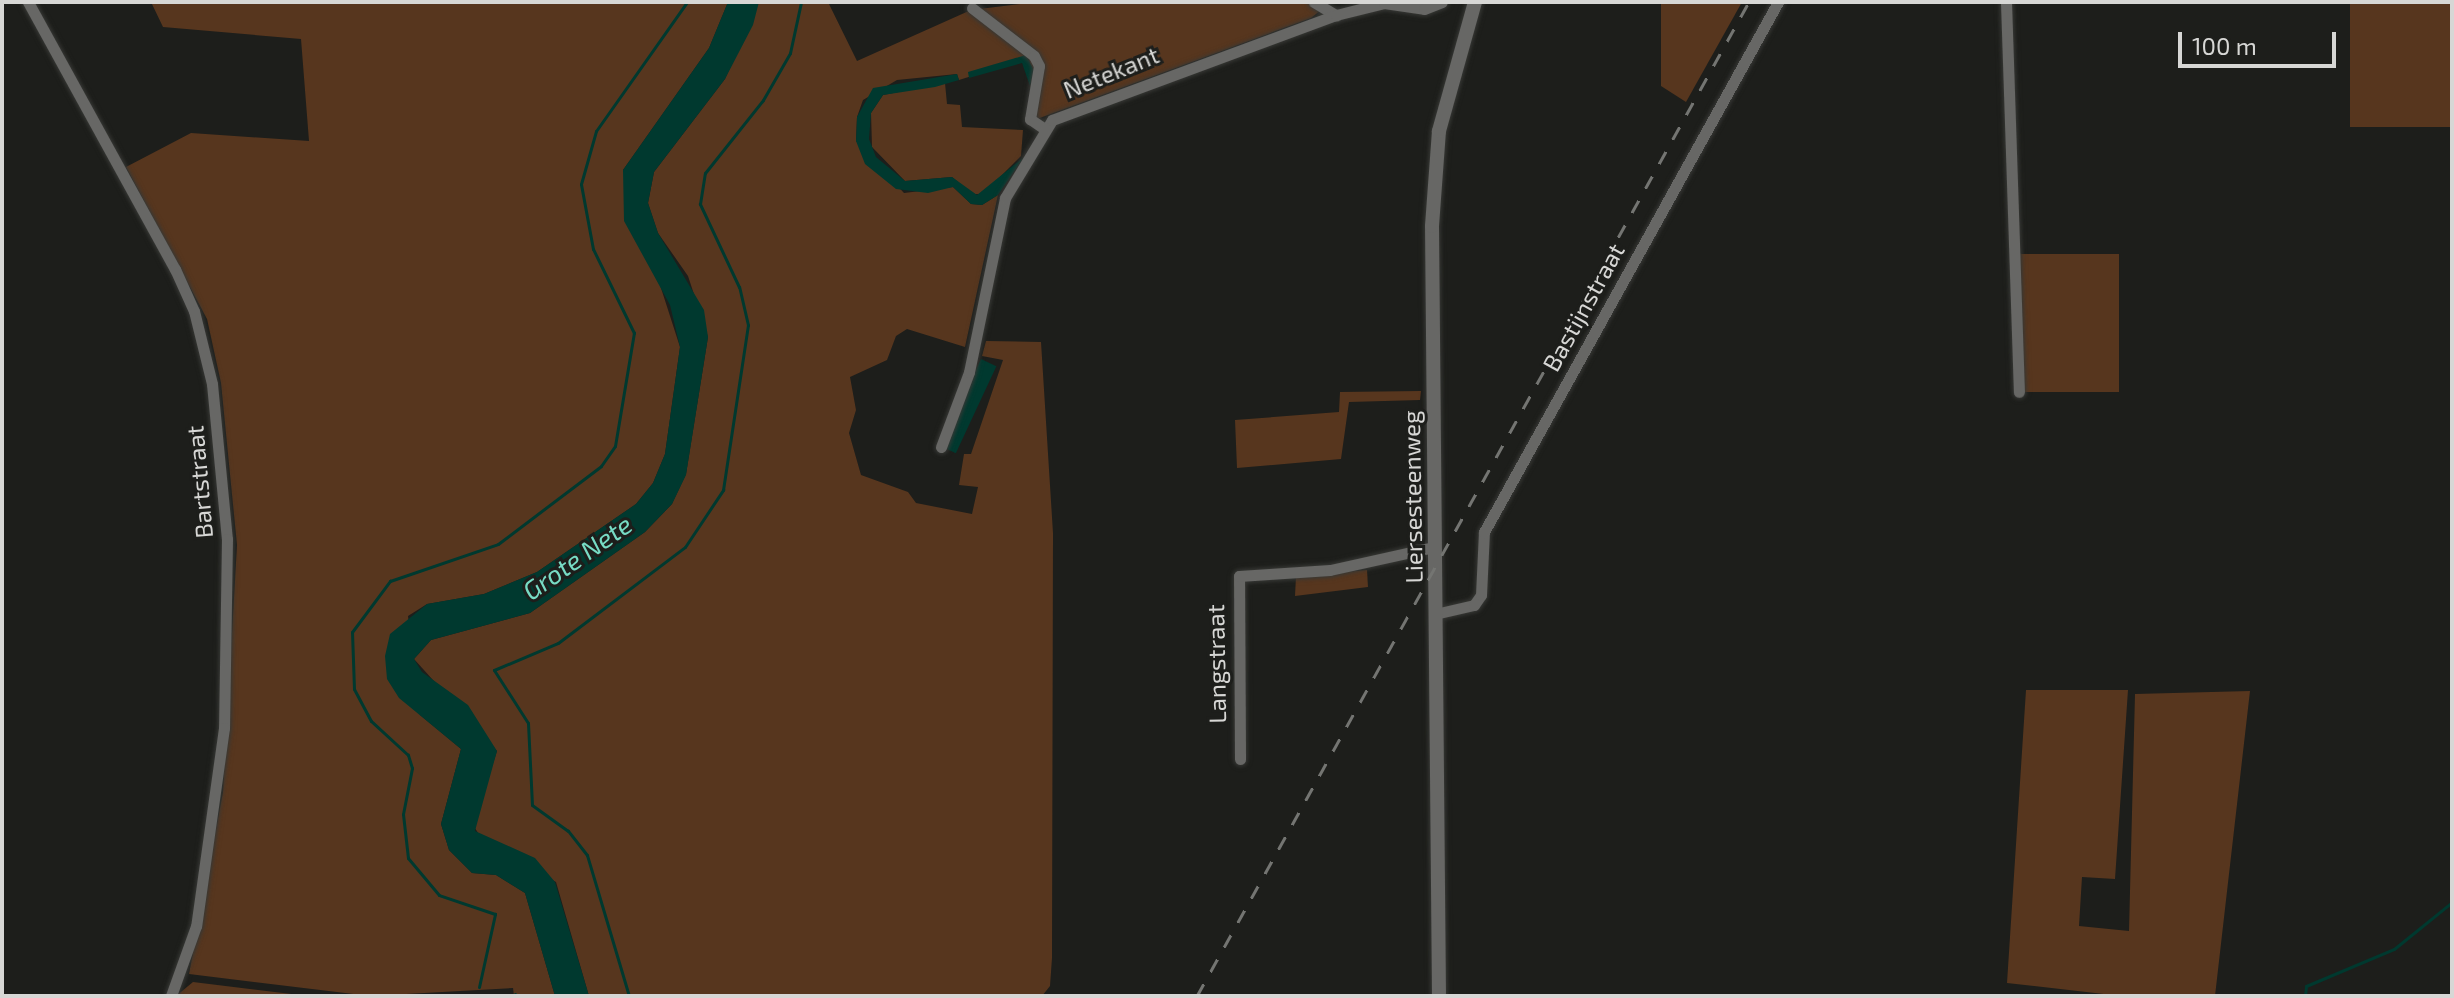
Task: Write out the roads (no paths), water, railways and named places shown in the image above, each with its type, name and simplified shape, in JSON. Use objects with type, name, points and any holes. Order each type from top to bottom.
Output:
[{"type":"street","name":"Bartstraat","points":[[28,2],[175,269],[194,311],[212,384],[227,539],[224,728],[196,926],[171,996]]},
{"type":"street","points":[[1314,2],[1336,15]]},
{"type":"street","name":"Netekant","points":[[941,447],[969,372],[1005,198],[1045,129],[1128,87],[1336,15],[1384,3],[1424,9],[1442,2]]},
{"type":"street","name":"Liersesteenweg","points":[[1439,996],[1434,547],[1435,161],[1451,77],[1475,2]]},
{"type":"street","name":"Bastijnstraat","points":[[1435,614],[1474,605],[1481,595],[1484,532],[1778,2]]},
{"type":"street","points":[[2006,2],[2019,392]]},
{"type":"street","points":[[972,8],[1034,56],[1039,66],[1030,119],[1045,129]]},
{"type":"street","name":"Langstraat","points":[[1240,759],[1239,576],[1330,570],[1434,547]]},
{"type":"water","name":"Grote Nete","points":[[728,2],[759,2],[753,25],[725,79],[654,172],[648,203],[658,233],[704,310],[708,337],[686,475],[672,504],[645,532],[530,613],[431,640],[414,659],[422,672],[468,705],[497,751],[475,831],[535,858],[555,882],[589,996],[555,996],[525,893],[496,875],[472,873],[449,850],[441,824],[461,749],[399,698],[387,679],[385,656],[390,634],[427,604],[484,594],[537,572],[636,504],[653,483],[665,454],[680,347],[670,305],[624,221],[623,170],[709,48]]},
{"type":"water","points":[[1026,55],[1034,70],[1030,86],[1022,63],[969,78],[968,72]]},
{"type":"water","points":[[957,74],[959,80],[935,87],[883,95],[871,113],[869,139],[876,157],[905,181],[952,177],[977,195],[1024,157],[998,195],[982,205],[971,204],[953,187],[928,193],[896,189],[865,164],[856,141],[857,117],[873,88]]},
{"type":"water","points":[[981,359],[996,366],[956,453],[940,446]]},
{"type":"waterway","points":[[479,987],[495,914],[439,895],[408,858],[403,814],[412,768],[408,755],[371,721],[354,689],[352,632],[390,581],[498,544],[601,466],[615,446],[634,333],[593,249],[581,184],[596,131],[687,2]]},
{"type":"waterway","points":[[629,996],[587,855],[568,831],[532,805],[528,723],[494,670],[558,643],[685,547],[723,490],[748,325],[739,287],[700,204],[705,173],[763,100],[790,53],[801,2]]},
{"type":"waterway","points":[[2305,996],[2306,986],[2394,949],[2452,902]]},
{"type":"railway","points":[[1197,996],[1749,2]]}]
